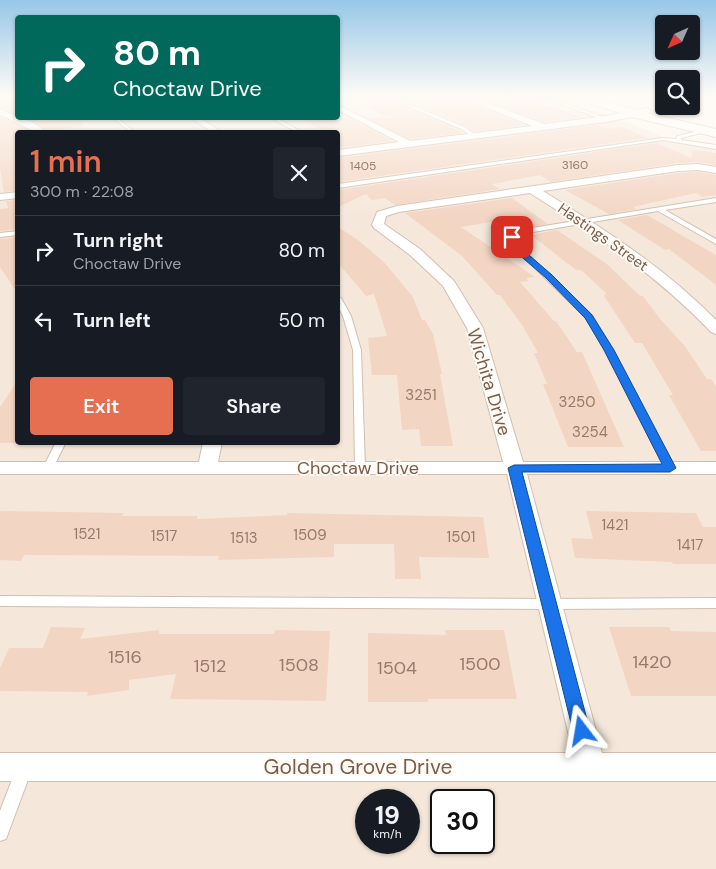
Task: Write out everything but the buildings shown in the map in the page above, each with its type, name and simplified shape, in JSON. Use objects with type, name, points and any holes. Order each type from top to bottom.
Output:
[{"type":"street","points":[[396,137],[410,144]]},
{"type":"street","points":[[340,153],[471,137]]},
{"type":"street","name":"Wichita Drive","points":[[591,767],[514,468],[475,328],[449,284],[415,252],[378,225],[381,214],[397,209],[678,168],[698,167],[716,170]]},
{"type":"street","name":"Hastings Street","points":[[532,189],[634,255],[711,317],[716,329]]},
{"type":"street","points":[[0,197],[15,195]]},
{"type":"street","points":[[207,468],[211,445]]},
{"type":"street","name":"Choctaw Drive","points":[[0,468],[716,468]]},
{"type":"street","name":"Golden Grove Drive","points":[[13,767],[716,767]]},
{"type":"lane","points":[[678,141],[679,138],[686,137]]},
{"type":"lane","points":[[340,186],[662,140],[716,147]]},
{"type":"lane","points":[[670,468],[609,350],[589,317],[510,241],[512,237],[520,233],[716,200]]},
{"type":"lane","points":[[659,209],[716,242]]},
{"type":"lane","points":[[0,235],[15,233]]},
{"type":"lane","points":[[340,304],[347,316],[357,350],[360,468]]},
{"type":"lane","points":[[48,468],[60,445]]},
{"type":"lane","points":[[0,600],[549,604],[716,603]]},
{"type":"lane","points":[[0,833],[13,767]]},
{"type":"shaded area","points":[[0,137],[15,137],[15,445],[340,445],[340,137],[662,137],[716,145],[716,869],[0,869]]},
{"type":"route","points":[[512,237],[510,241],[512,244],[549,276],[589,317],[609,350],[670,468],[514,468],[582,731]]}]
